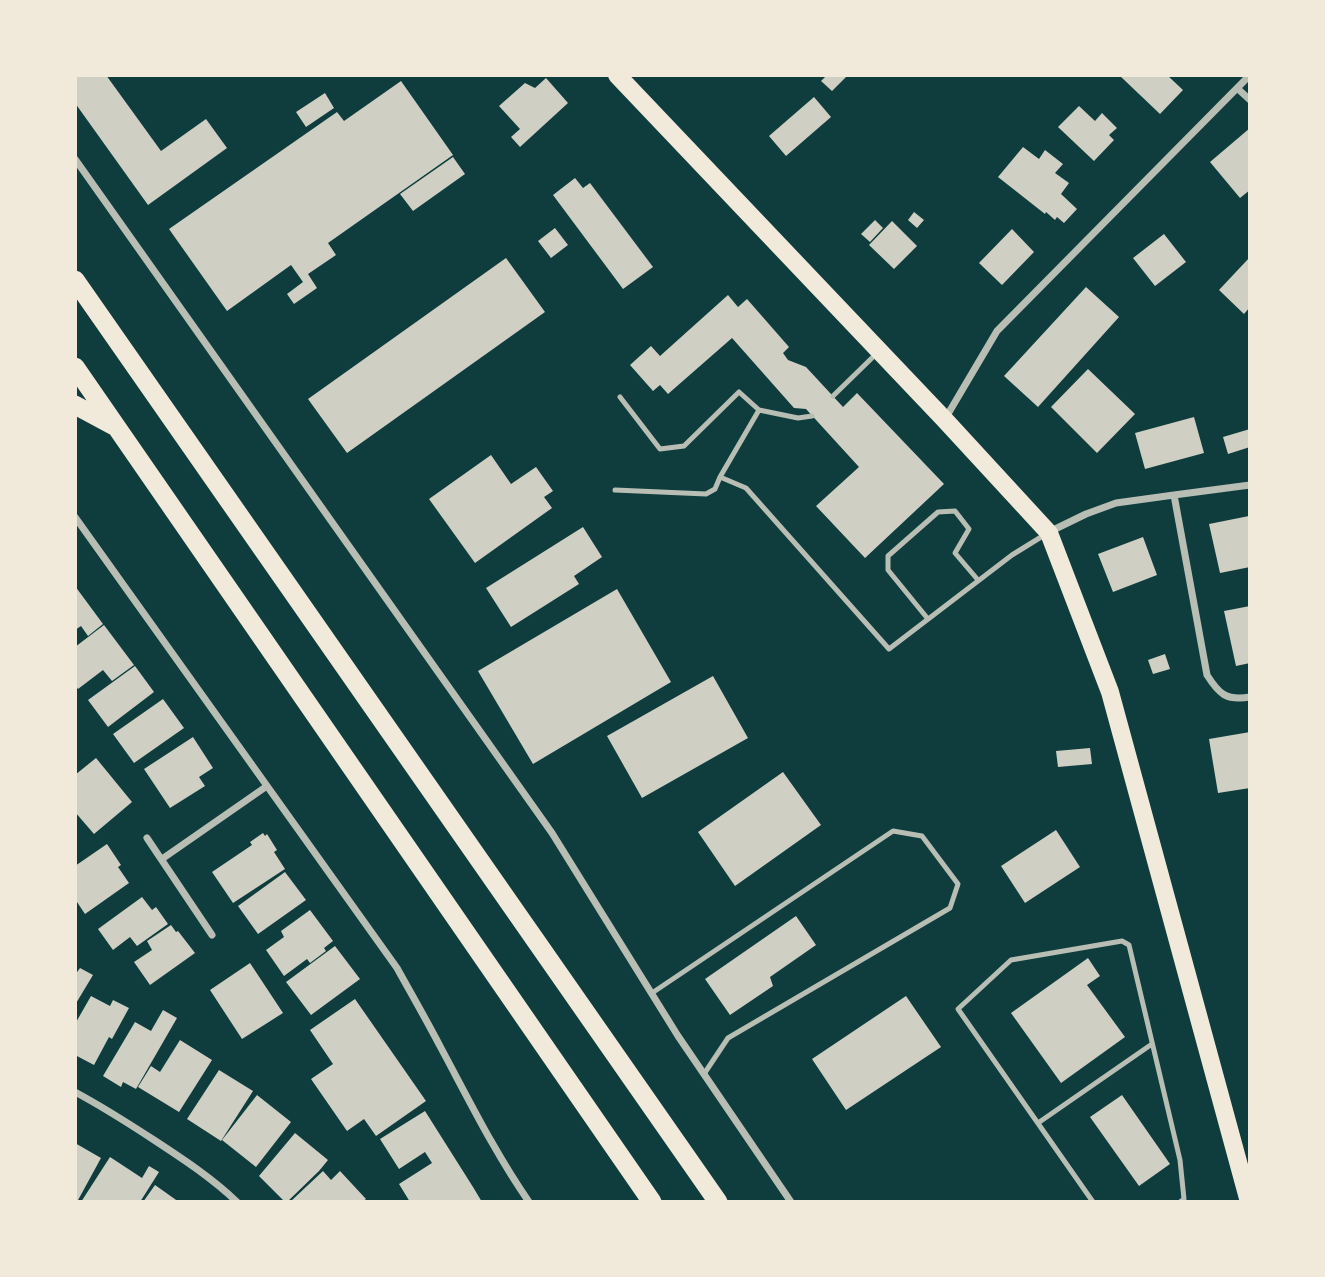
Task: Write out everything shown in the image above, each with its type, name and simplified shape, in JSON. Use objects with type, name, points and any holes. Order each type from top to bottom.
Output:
[{"type":"highway","points":[[75,280],[719,1202]]},
{"type":"highway","points":[[75,367],[652,1202]]},
{"type":"highway","points":[[75,405],[117,428]]},
{"type":"main road","points":[[617,75],[1049,533],[1110,692],[1249,1202]]},
{"type":"street","points":[[944,419],[998,331],[1250,75]]},
{"type":"street","points":[[1237,88],[1250,100]]},
{"type":"street","points":[[75,159],[552,832],[678,1036],[791,1202]]},
{"type":"street","points":[[1049,533],[1086,514],[1116,503],[1250,485]]},
{"type":"street","points":[[1174,495],[1207,675],[1217,691],[1235,699],[1250,697]]},
{"type":"street","points":[[75,517],[397,968],[491,1142],[529,1202]]},
{"type":"street","points":[[162,859],[267,786]]},
{"type":"street","points":[[147,838],[212,935]]},
{"type":"street","points":[[75,1093],[106,1109],[166,1148],[216,1182],[237,1202]]},
{"type":"lane","points":[[833,396],[879,350]]},
{"type":"lane","points":[[620,397],[660,449],[684,446],[739,392],[759,410],[798,418],[813,416]]},
{"type":"lane","points":[[615,490],[706,494],[715,489],[759,410]]},
{"type":"lane","points":[[720,477],[747,488],[889,649],[1012,555],[1049,533]]},
{"type":"lane","points":[[928,619],[888,570],[888,556],[938,512],[955,511],[969,529],[956,553],[978,580]]},
{"type":"lane","points":[[652,993],[893,831],[922,836],[958,884],[950,908],[728,1038],[704,1074]]},
{"type":"lane","points":[[1093,1202],[958,1009],[1011,960],[1122,941],[1129,946],[1180,1160],[1184,1199],[1180,1202]]},
{"type":"lane","points":[[1038,1123],[1152,1044]]},
{"type":"building","points":[[75,75],[106,75],[161,151],[206,119],[227,148],[148,205],[75,103]]},
{"type":"building","points":[[827,75],[846,77],[832,91],[821,81]]},
{"type":"building","points":[[1119,75],[1167,75],[1183,90],[1160,114]]},
{"type":"building","points":[[546,78],[568,103],[520,147],[511,137],[520,129],[499,106],[525,83],[535,88]]},
{"type":"building","points":[[401,81],[453,155],[328,243],[336,255],[308,274],[317,288],[294,304],[287,294],[303,282],[291,265],[227,311],[169,229],[337,112],[344,121]]},
{"type":"building","points":[[325,93],[334,108],[306,127],[296,112]]},
{"type":"building","points":[[814,97],[831,117],[786,156],[769,136]]},
{"type":"building","points":[[1079,106],[1095,121],[1102,113],[1117,128],[1109,135],[1114,140],[1094,161],[1058,127]]},
{"type":"building","points":[[1250,128],[1250,190],[1240,198],[1210,162]]},
{"type":"building","points":[[1023,147],[1039,159],[1045,150],[1063,164],[1055,173],[1069,183],[1061,194],[1077,209],[1064,223],[1057,217],[1055,220],[1046,212],[1045,214],[998,177]]},
{"type":"building","points":[[453,157],[465,174],[413,211],[400,194]]},
{"type":"building","points":[[575,178],[583,188],[590,183],[653,267],[623,289],[553,195]]},
{"type":"building","points":[[914,212],[924,220],[917,228],[908,220]]},
{"type":"building","points":[[875,220],[883,228],[870,242],[861,234]]},
{"type":"building","points":[[892,221],[917,246],[894,269],[869,245]]},
{"type":"building","points":[[555,228],[568,245],[551,258],[538,241]]},
{"type":"building","points":[[1012,229],[1034,252],[1002,285],[979,263]]},
{"type":"building","points":[[1164,234],[1186,262],[1155,286],[1133,258]]},
{"type":"building","points":[[1250,257],[1250,307],[1244,314],[1219,290]]},
{"type":"building","points":[[506,258],[545,312],[347,453],[308,399]]},
{"type":"building","points":[[1086,287],[1119,317],[1038,407],[1004,376]]},
{"type":"building","points":[[728,295],[738,307],[747,299],[789,347],[783,353],[788,360],[806,367],[843,407],[857,393],[944,484],[865,558],[816,506],[859,467],[806,409],[794,408],[732,338],[668,394],[660,385],[653,391],[630,365],[651,346],[660,356]]},
{"type":"building","points":[[1088,369],[1135,414],[1097,453],[1051,407]]},
{"type":"building","points":[[1194,417],[1204,453],[1145,469],[1135,433]]},
{"type":"building","points":[[1250,429],[1250,447],[1228,454],[1223,437]]},
{"type":"building","points":[[491,455],[511,484],[536,467],[553,491],[544,497],[552,508],[475,563],[429,499]]},
{"type":"building","points":[[1249,516],[1250,567],[1220,573],[1209,524]]},
{"type":"building","points":[[583,527],[602,557],[574,576],[579,584],[511,627],[486,588]]},
{"type":"building","points":[[1143,537],[1157,575],[1113,592],[1098,554]]},
{"type":"building","points":[[75,586],[103,624],[88,636],[81,626],[75,630]]},
{"type":"building","points":[[617,589],[671,682],[533,764],[478,671]]},
{"type":"building","points":[[1250,606],[1250,663],[1236,666],[1224,611]]},
{"type":"building","points":[[104,625],[134,665],[112,681],[103,670],[78,689],[75,685],[75,647]]},
{"type":"building","points":[[1165,654],[1170,669],[1153,674],[1148,660]]},
{"type":"building","points":[[135,666],[154,692],[108,727],[88,700]]},
{"type":"building","points":[[713,676],[748,738],[642,798],[607,736]]},
{"type":"building","points":[[163,699],[184,728],[134,763],[113,734]]},
{"type":"building","points":[[1250,732],[1250,788],[1218,793],[1209,739]]},
{"type":"building","points":[[193,737],[213,768],[199,777],[205,786],[170,808],[144,769]]},
{"type":"building","points":[[1090,748],[1092,764],[1058,767],[1056,751]]},
{"type":"building","points":[[96,758],[132,802],[94,834],[75,812],[75,775]]},
{"type":"building","points":[[783,772],[821,825],[735,886],[698,832]]},
{"type":"building","points":[[1056,830],[1080,867],[1025,903],[1001,866]]},
{"type":"building","points":[[263,833],[265,836],[267,834],[277,850],[274,852],[285,869],[233,903],[212,872],[252,845],[250,842]]},
{"type":"building","points":[[107,844],[129,883],[85,914],[75,899],[75,866]]},
{"type":"building","points":[[285,872],[306,900],[258,934],[238,906]]},
{"type":"building","points":[[142,897],[152,910],[156,907],[168,924],[137,946],[130,937],[113,950],[98,929]]},
{"type":"building","points":[[310,910],[333,941],[324,948],[326,951],[310,963],[307,959],[284,976],[266,950],[284,937],[281,931]]},
{"type":"building","points":[[796,916],[816,945],[770,977],[773,986],[730,1015],[705,979]]},
{"type":"building","points":[[171,925],[195,953],[150,985],[134,962],[152,950],[147,941]]},
{"type":"building","points":[[335,946],[360,979],[311,1015],[286,982]]},
{"type":"building","points":[[1088,958],[1100,976],[1087,985],[1125,1037],[1061,1083],[1011,1013]]},
{"type":"building","points":[[250,963],[283,1013],[242,1039],[210,990]]},
{"type":"building","points":[[80,968],[93,975],[75,1005],[75,975]]},
{"type":"building","points":[[91,996],[110,1006],[113,1000],[129,1008],[94,1065],[75,1055],[75,1024]]},
{"type":"building","points":[[906,996],[941,1047],[846,1110],[812,1059]]},
{"type":"building","points":[[355,999],[426,1101],[376,1136],[364,1119],[347,1131],[311,1079],[333,1064],[310,1030]]},
{"type":"building","points":[[163,1010],[177,1018],[136,1089],[123,1082],[121,1087],[103,1076],[135,1022],[151,1031]]},
{"type":"building","points":[[180,1040],[212,1060],[179,1112],[138,1087],[151,1066],[160,1072]]},
{"type":"building","points":[[219,1070],[253,1091],[221,1141],[187,1119]]},
{"type":"building","points":[[257,1095],[291,1122],[256,1167],[222,1140]]},
{"type":"building","points":[[1122,1095],[1170,1164],[1139,1186],[1090,1117]]},
{"type":"building","points":[[425,1111],[482,1202],[410,1202],[399,1184],[432,1163],[425,1152],[399,1169],[380,1139]]},
{"type":"building","points":[[295,1133],[328,1160],[285,1202],[259,1176]]},
{"type":"building","points":[[75,1143],[101,1158],[77,1202],[75,1202]]},
{"type":"building","points":[[110,1157],[142,1178],[149,1166],[159,1172],[140,1202],[81,1202]]},
{"type":"building","points":[[323,1171],[331,1180],[340,1171],[366,1199],[362,1202],[290,1202]]},
{"type":"building","points":[[155,1185],[179,1202],[143,1202]]}]
